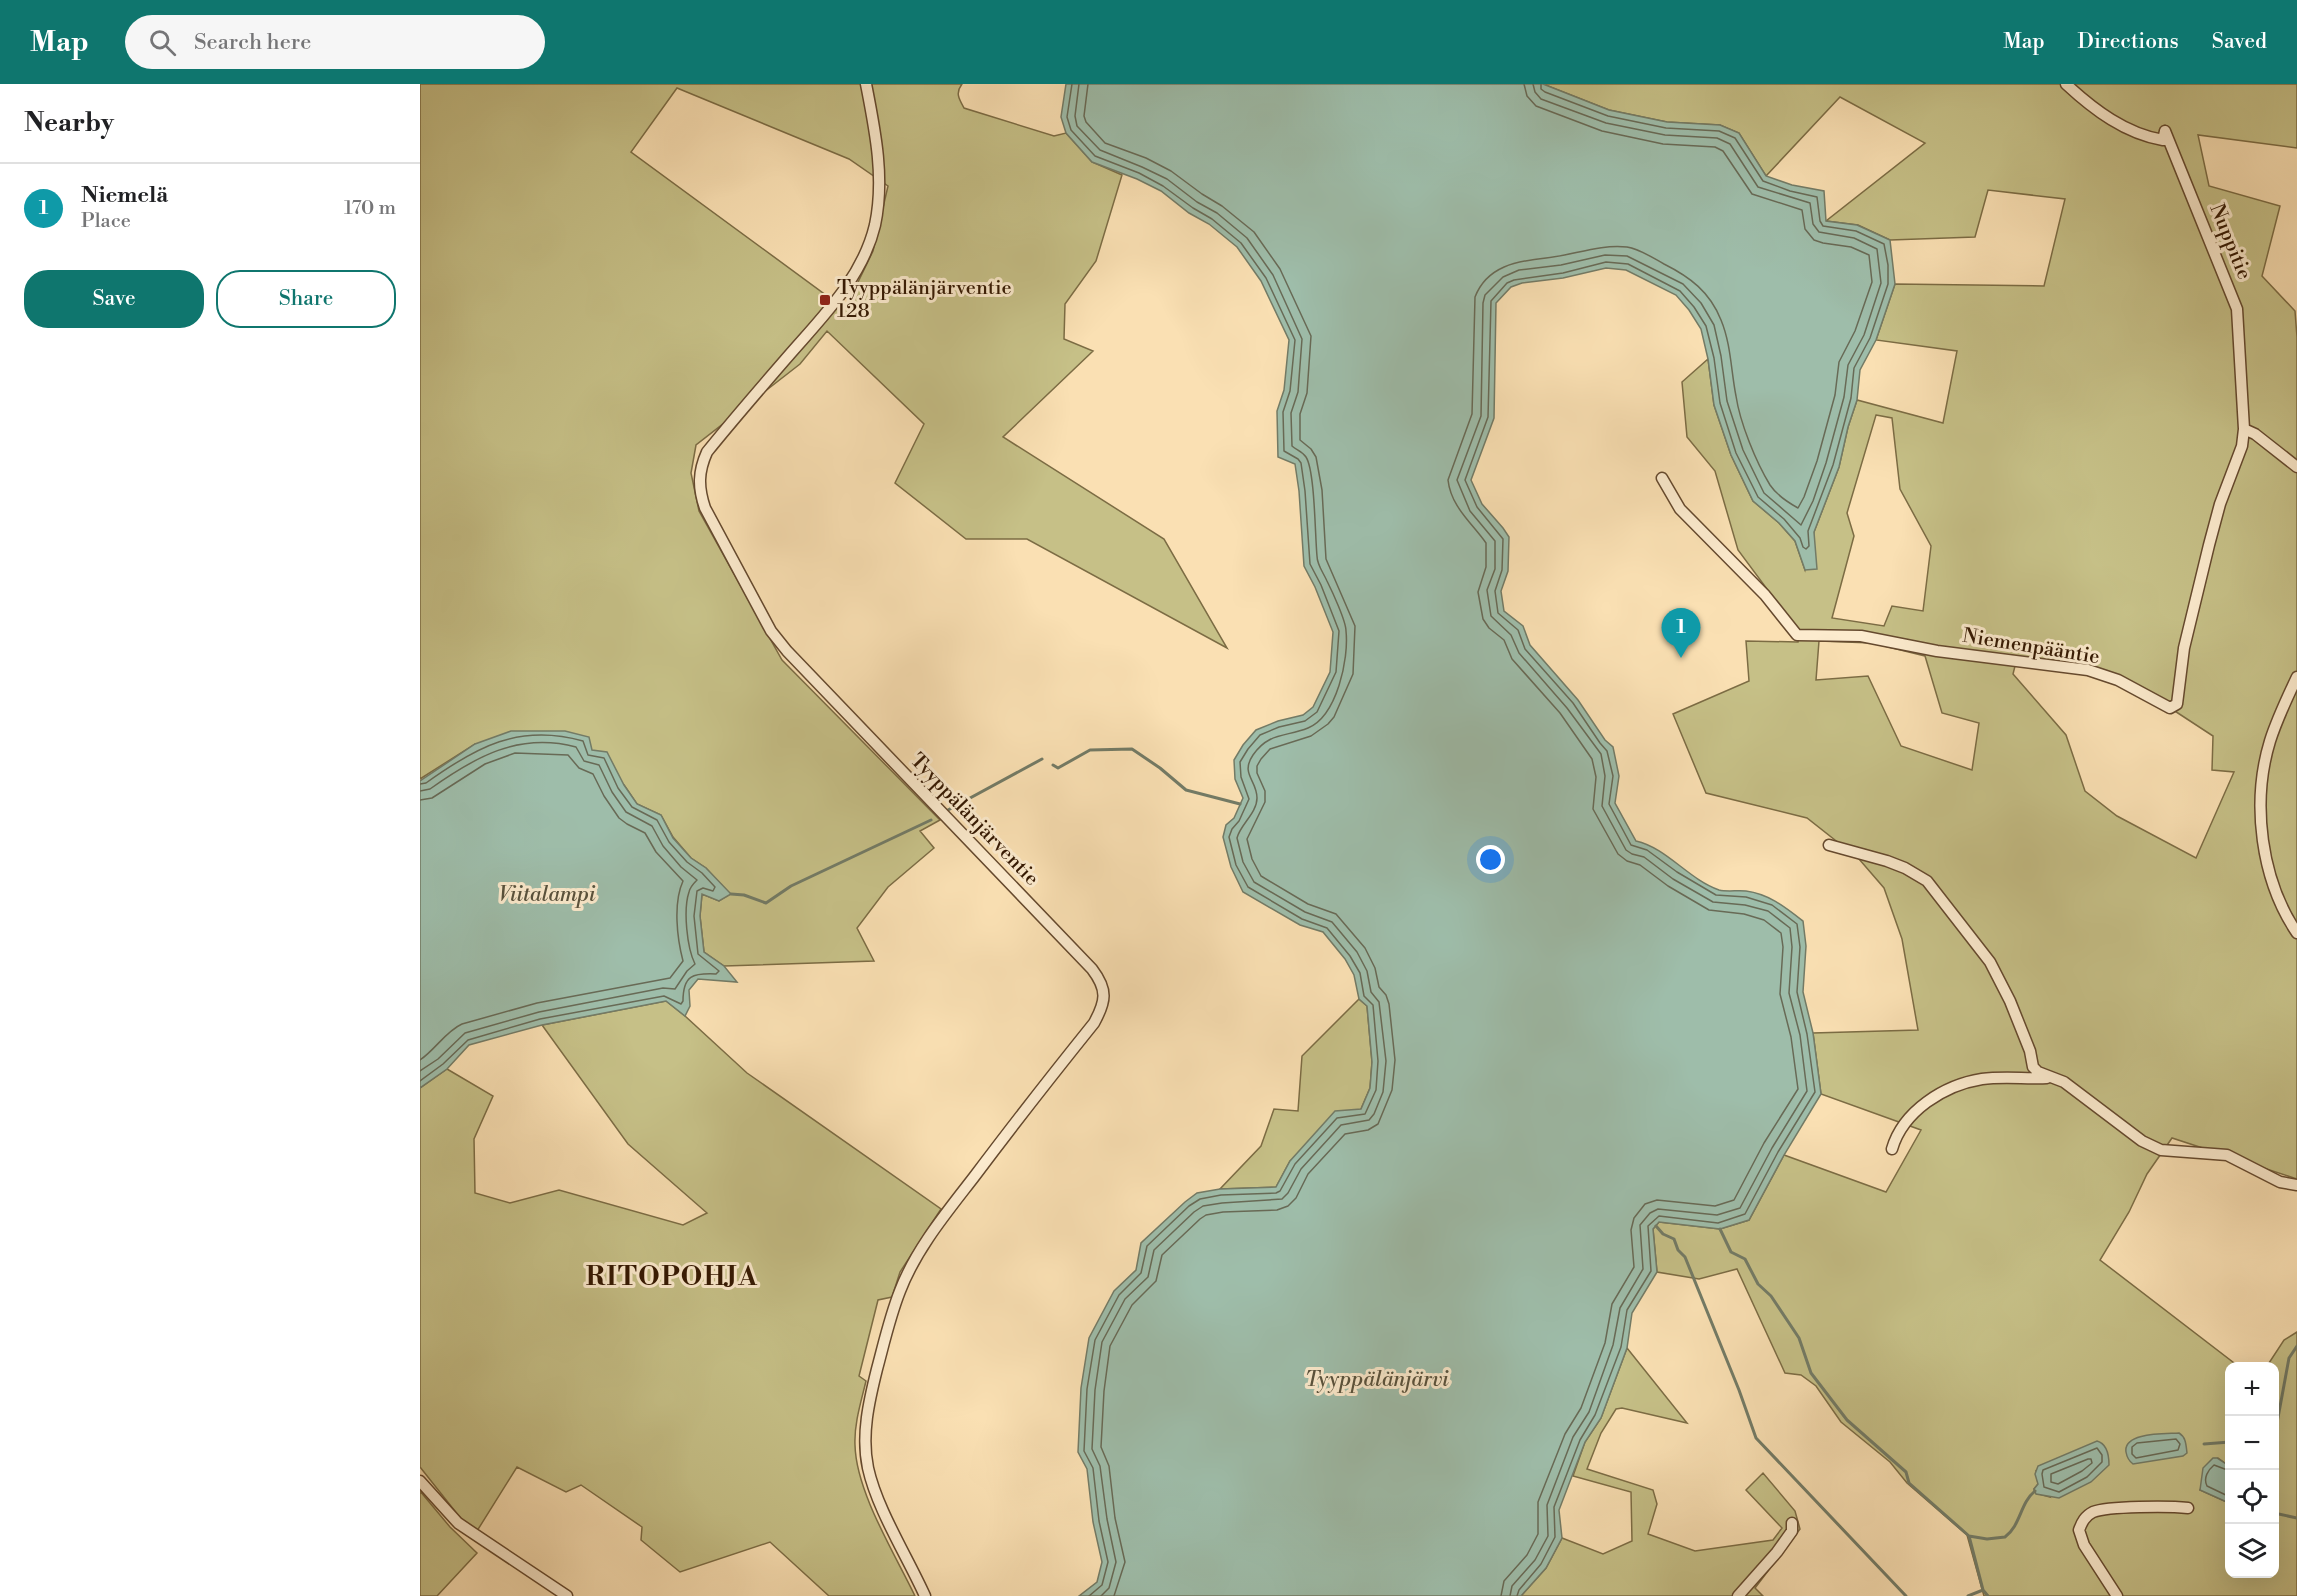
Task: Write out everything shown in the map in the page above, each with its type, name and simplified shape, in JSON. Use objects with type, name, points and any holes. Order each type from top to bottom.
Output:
[{"type":"street","name":"Tyyppälänjärventie","points":[[866,84],[875,127],[879,171],[875,225],[866,251],[856,273],[833,304],[706,452],[701,465],[700,493],[705,508],[771,631],[787,651],[1092,969],[1102,982],[1104,993],[1102,1008],[1094,1023],[992,1152],[921,1250],[900,1290],[887,1331],[870,1394],[866,1422],[865,1445],[868,1467],[876,1494],[925,1596]]},
{"type":"street","name":"Nuppitie","points":[[2066,84],[2098,112],[2145,137],[2163,140],[2165,131],[2237,309],[2244,429]]},
{"type":"street","points":[[2244,429],[2255,434],[2297,467]]},
{"type":"street","name":"Niemenpääntie","points":[[1662,478],[1680,509],[1765,596],[1797,635],[1881,639],[1937,651],[2088,670],[2118,680],[2170,708],[2177,704],[2184,648],[2208,545],[2220,504],[2242,446],[2244,429]]},
{"type":"street","points":[[2297,677],[2279,715],[2269,744],[2261,793],[2266,857],[2276,892],[2297,933]]},
{"type":"street","points":[[1829,845],[1887,861],[1927,880],[1990,962],[2010,1001],[2030,1051],[2033,1067],[2037,1072],[2064,1082],[2142,1141],[2161,1150],[2226,1155],[2280,1182],[2297,1185]]},
{"type":"street","points":[[1892,1149],[1894,1140],[1924,1103],[1948,1090],[1982,1079],[2050,1078]]},
{"type":"street","points":[[420,1481],[458,1523],[567,1596]]},
{"type":"street","points":[[2117,1596],[2084,1545],[2079,1530],[2084,1518],[2106,1508],[2188,1508]]},
{"type":"street","points":[[1738,1596],[1778,1552],[1792,1531],[1792,1523]]},
{"type":"shaded area","points":[[420,84],[962,84],[958,93],[964,108],[1054,136],[1066,133],[1092,162],[1122,175],[1096,261],[1065,304],[1064,339],[1093,351],[1003,437],[1164,539],[1227,648],[1027,539],[966,539],[895,483],[924,424],[827,331],[800,364],[696,445],[691,473],[699,511],[782,660],[940,820],[920,831],[934,848],[888,887],[857,928],[874,961],[724,966],[704,952],[700,916],[702,894],[719,901],[730,894],[706,868],[691,858],[673,837],[661,815],[637,804],[624,785],[475,744],[420,779]],"holes":[[[677,88],[849,159],[888,186],[873,251],[845,309],[631,152]]]},
{"type":"shaded area","points":[[1543,84],[2297,84],[2297,148],[2198,135],[2209,186],[2280,206],[2262,276],[2295,311],[2297,337],[2297,1179],[2172,1138],[2147,1174],[2129,1212],[2100,1260],[2233,1362],[2225,1362],[2225,1463],[2218,1458],[2200,1490],[2225,1501],[2225,1578],[2279,1578],[2279,1362],[2270,1362],[2284,1340],[2297,1332],[2297,1596],[1984,1596],[1967,1535],[1907,1483],[1890,1462],[1841,1422],[1816,1386],[1801,1375],[1785,1373],[1737,1269],[1699,1279],[1657,1272],[1653,1229],[1659,1222],[1720,1229],[1749,1220],[1784,1155],[1886,1192],[1921,1130],[1821,1094],[1813,1033],[1918,1030],[1902,939],[1884,888],[1859,859],[1807,818],[1706,793],[1673,714],[1749,681],[1746,641],[1798,642],[1799,632],[1738,550],[1715,471],[1687,437],[1682,382],[1708,359],[1714,405],[1731,455],[1753,501],[1779,523],[1795,541],[1805,570],[1814,532],[1839,467],[1857,400],[1943,423],[1957,351],[1876,340],[1895,284],[2044,286],[2065,199],[1988,190],[1975,237],[1890,240],[1858,225],[1826,221],[1925,143],[1840,97],[1766,176],[1739,133],[1720,125],[1667,122],[1609,110]],"holes":[[[1876,415],[1892,418],[1900,489],[1931,546],[1923,611],[1892,606],[1884,626],[1832,618],[1854,536],[1847,513]],[[1819,641],[1872,643],[1925,656],[1942,713],[1979,723],[1972,770],[1901,746],[1868,676],[1816,680]],[[2017,658],[2104,671],[2158,700],[2213,736],[2212,770],[2234,772],[2196,858],[2117,816],[2085,791],[2066,735],[2013,674]],[[2036,1470],[2050,1497],[2036,1493],[2034,1489],[2038,1484]]]},
{"type":"shaded area","points":[[1359,999],[1367,1006],[1372,1062],[1370,1088],[1361,1109],[1290,1161],[1276,1187],[1220,1189],[1261,1146],[1274,1109],[1298,1111],[1302,1056]]},
{"type":"shaded area","points":[[666,1001],[747,1073],[941,1209],[900,1272],[892,1297],[878,1300],[859,1376],[866,1381],[858,1413],[855,1445],[862,1483],[878,1522],[915,1596],[829,1596],[770,1542],[680,1572],[641,1540],[642,1527],[581,1485],[566,1492],[517,1467],[477,1531],[462,1520],[420,1467],[420,1088],[447,1069],[493,1096],[474,1139],[475,1193],[510,1203],[559,1190],[683,1225],[707,1213],[628,1144],[542,1025]]},
{"type":"shaded area","points":[[1627,1348],[1687,1423],[1622,1408],[1616,1409],[1601,1433],[1587,1469],[1653,1490],[1657,1504],[1648,1534],[1695,1551],[1773,1540],[1782,1528],[1746,1490],[1763,1473],[1795,1511],[1800,1529],[1755,1588],[1763,1596],[1521,1596],[1546,1568],[1562,1538],[1603,1554],[1632,1541],[1631,1492],[1573,1476],[1585,1442],[1601,1418]]},
{"type":"shaded area","points":[[420,1491],[450,1527],[477,1553],[437,1596],[420,1596]]},
{"type":"water","name":"Tyyppälänjärvi","points":[[1066,84],[1543,84],[1609,110],[1667,122],[1720,125],[1739,133],[1766,176],[1792,185],[1824,191],[1826,221],[1857,225],[1890,240],[1895,284],[1876,340],[1860,370],[1857,400],[1839,467],[1814,532],[1817,569],[1805,570],[1795,541],[1779,523],[1753,501],[1731,455],[1714,405],[1708,359],[1701,329],[1676,295],[1626,270],[1606,268],[1563,278],[1522,283],[1511,287],[1496,303],[1494,418],[1471,480],[1482,504],[1509,537],[1508,571],[1501,591],[1504,611],[1523,626],[1530,645],[1578,700],[1605,740],[1613,747],[1619,776],[1615,803],[1636,841],[1658,850],[1708,885],[1722,891],[1746,891],[1762,895],[1783,906],[1803,921],[1806,946],[1803,992],[1813,1033],[1821,1094],[1784,1155],[1749,1220],[1720,1229],[1659,1222],[1653,1229],[1657,1272],[1632,1313],[1627,1348],[1601,1418],[1585,1442],[1559,1510],[1562,1538],[1546,1568],[1521,1596],[1079,1596],[1097,1582],[1102,1562],[1093,1522],[1087,1469],[1078,1452],[1081,1388],[1089,1338],[1114,1291],[1136,1270],[1141,1243],[1197,1193],[1220,1189],[1276,1187],[1290,1161],[1335,1111],[1361,1109],[1370,1088],[1372,1062],[1367,1006],[1359,999],[1354,975],[1345,959],[1323,932],[1300,925],[1243,892],[1231,867],[1223,837],[1226,825],[1234,818],[1243,798],[1235,779],[1234,760],[1243,745],[1256,730],[1278,721],[1303,715],[1313,707],[1330,672],[1333,632],[1304,566],[1295,464],[1278,457],[1277,411],[1284,390],[1289,340],[1261,281],[1237,247],[1209,224],[1189,213],[1161,191],[1092,162],[1066,133],[1061,117]]},
{"type":"water","name":"Viitalampi","points":[[511,731],[565,731],[589,737],[592,750],[607,752],[637,804],[661,815],[673,838],[691,858],[706,868],[731,894],[719,901],[702,894],[700,916],[704,952],[724,966],[737,982],[698,979],[689,990],[690,1006],[685,1016],[666,1001],[542,1025],[469,1045],[447,1069],[420,1088],[420,781],[475,744]]},
{"type":"water","points":[[2179,1433],[2186,1444],[2187,1453],[2183,1456],[2133,1464],[2129,1460],[2126,1452],[2127,1445],[2138,1437]]},
{"type":"water","points":[[2097,1441],[2106,1448],[2109,1465],[2091,1482],[2059,1498],[2036,1494],[2034,1489],[2038,1484],[2035,1474],[2038,1466]]},
{"type":"water","points":[[2213,1458],[2225,1463],[2225,1501],[2200,1490],[2203,1468]]},
{"type":"waterway","points":[[1053,765],[1058,768],[1090,750],[1132,749],[1186,790],[1240,804]]},
{"type":"waterway","points":[[948,810],[1042,759]]},
{"type":"waterway","points":[[731,894],[744,895],[766,903],[791,886],[931,820]]},
{"type":"waterway","points":[[1656,1226],[1663,1234],[1674,1239],[1678,1250],[1685,1257],[1756,1438],[1906,1596]]},
{"type":"waterway","points":[[1720,1229],[1731,1252],[1745,1259],[1758,1284],[1771,1296],[1799,1338],[1811,1373],[1847,1420],[1906,1472],[1909,1483],[1969,1536],[1987,1539],[2005,1537],[2035,1491]]},
{"type":"waterway","points":[[2278,1416],[2289,1358],[2297,1346]]},
{"type":"waterway","points":[[2204,1444],[2225,1442]]},
{"type":"waterway","points":[[2279,1514],[2297,1518]]},
{"type":"waterway","points":[[1968,1596],[1983,1590],[1969,1536]]},
{"type":"waterway","points":[[1983,1590],[1988,1596]]},
{"type":"place","name":"Tyyppälänjärventie 128","points":[[825,300]]},
{"type":"place","name":"Niemelä","points":[[1681,658]]},
{"type":"district","name":"RITOPOHJA","points":[[672,1277]]}]
